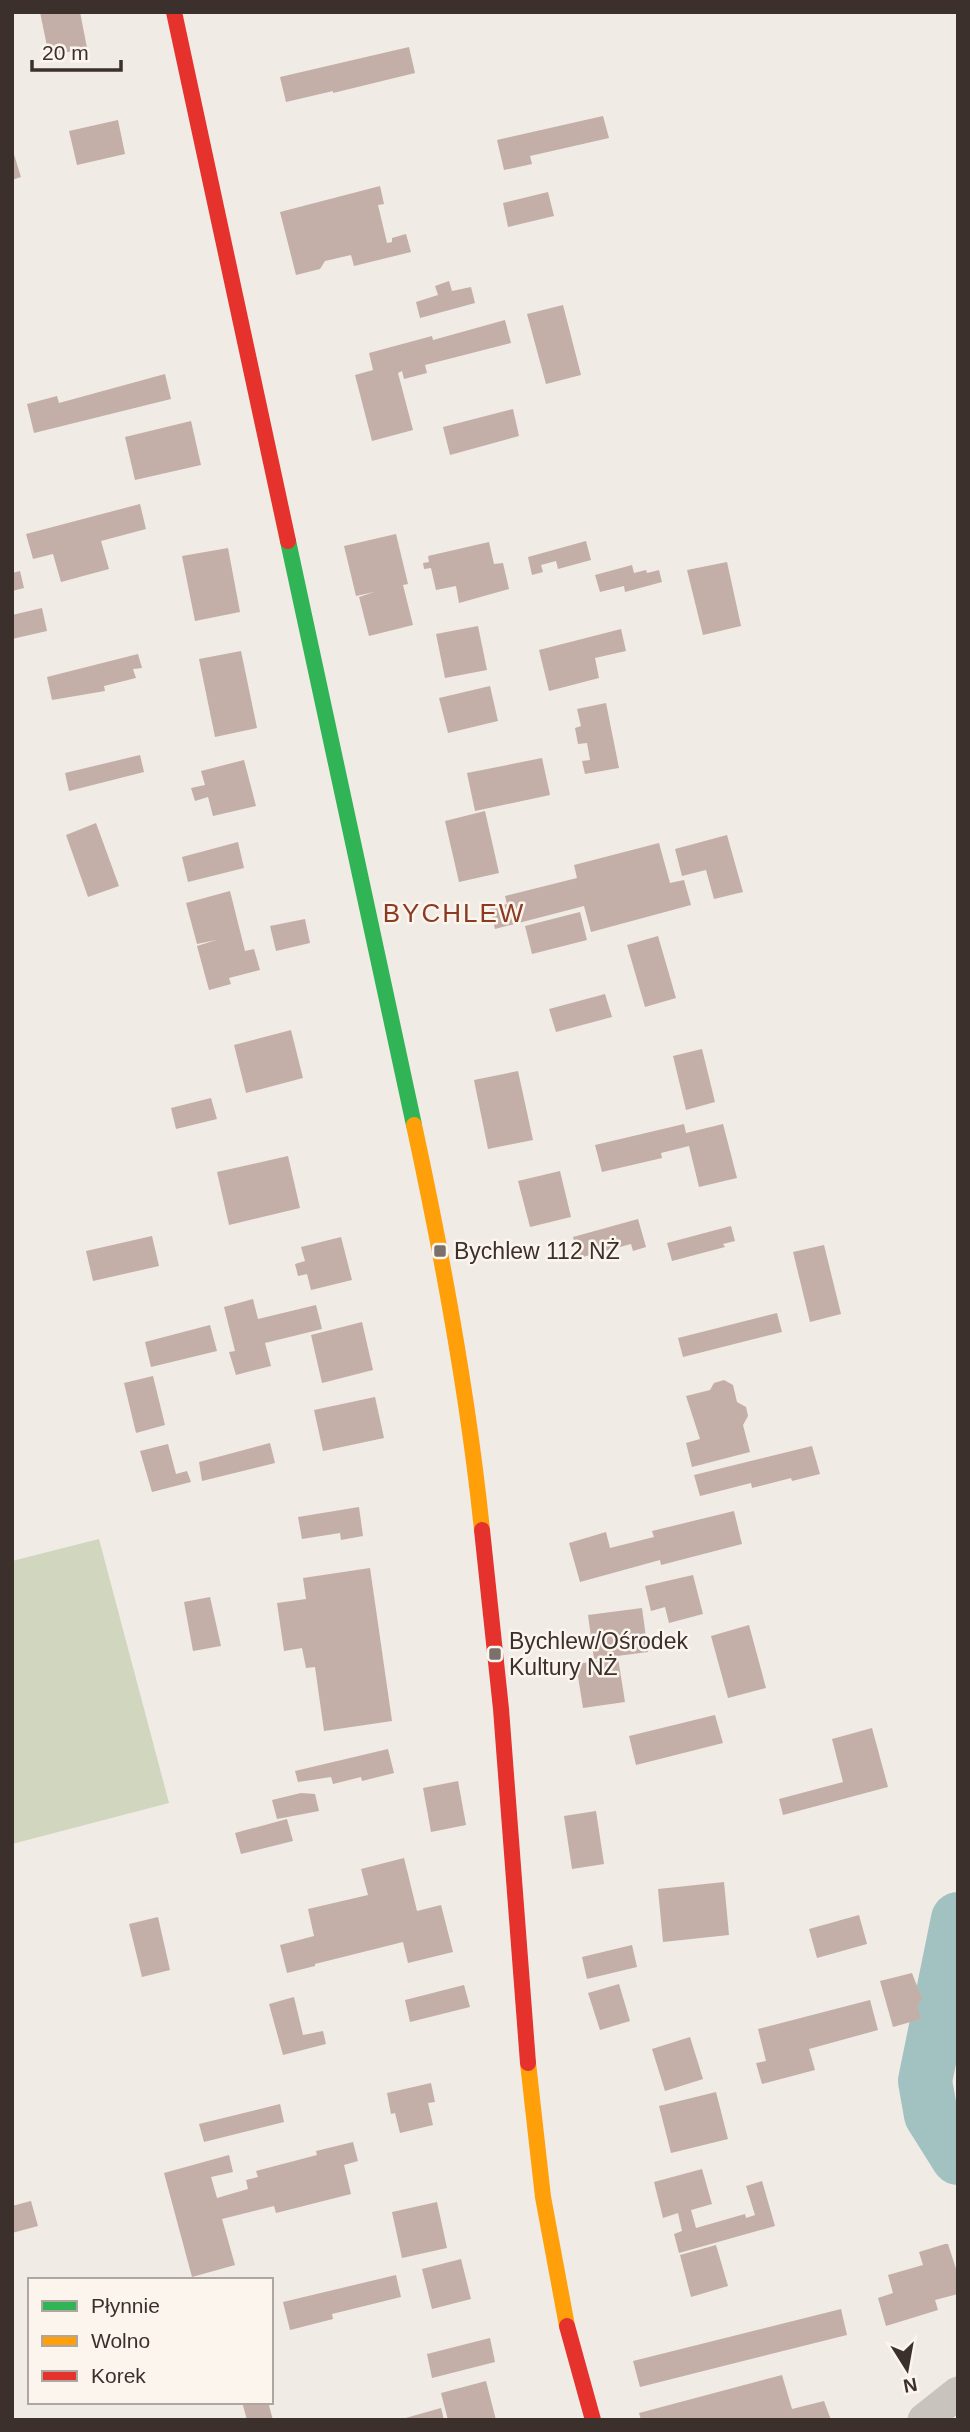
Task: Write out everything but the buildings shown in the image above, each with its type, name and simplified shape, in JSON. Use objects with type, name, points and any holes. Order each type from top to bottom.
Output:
[{"type":"main road","points":[[174,12],[421,1157],[451,1310],[475,1460],[493,1627],[528,2067],[543,2197],[566,2322],[593,2420]]},
{"type":"street","points":[[923,2420],[958,2393]]},
{"type":"green space","points":[[99,1539],[169,1803],[12,1844],[12,1561]]},
{"type":"waterway","points":[[958,1919],[925,2081],[931,2115],[958,2158]]},
{"type":"traffic: fast","points":[[288,541],[414,1125]]},
{"type":"traffic: slow","points":[[414,1125],[454,1327],[482,1530]]},
{"type":"traffic: slow","points":[[528,2063],[543,2197],[567,2326]]},
{"type":"traffic: jam","points":[[174,12],[288,541]]},
{"type":"traffic: jam","points":[[482,1530],[501,1709],[528,2063]]},
{"type":"traffic: jam","points":[[567,2326],[593,2420]]},
{"type":"place","name":"Bychlew 112 NŻ","points":[[440,1251]]},
{"type":"place","name":"Bychlew/Ośrodek Kultury NŻ","points":[[495,1654]]},
{"type":"district","name":"BYCHLEW","points":[[454,913]]}]
